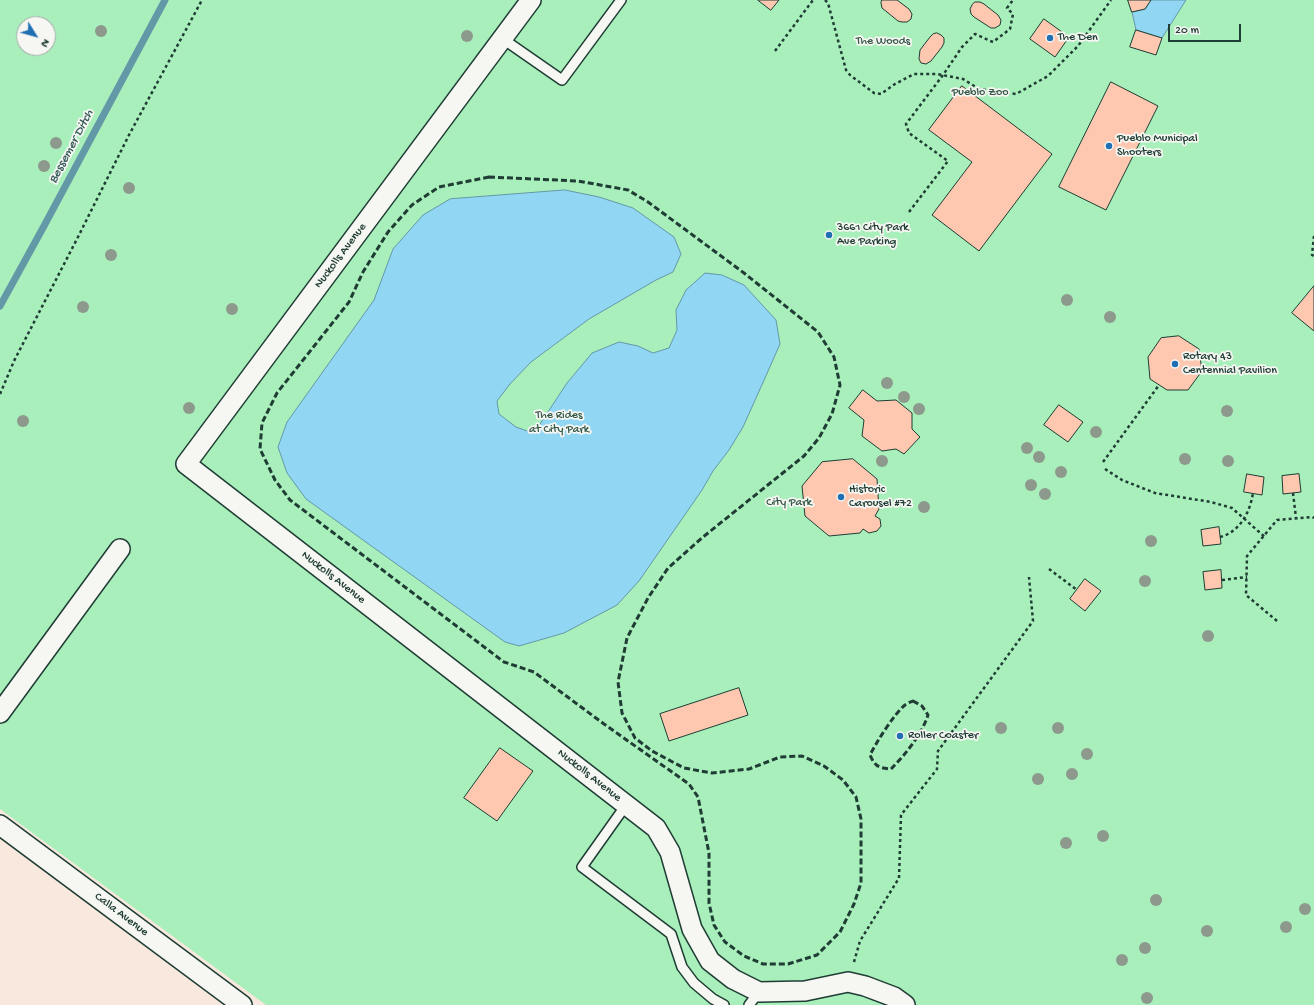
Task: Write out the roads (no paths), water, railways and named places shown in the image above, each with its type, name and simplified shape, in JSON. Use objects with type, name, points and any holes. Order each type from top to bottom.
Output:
[{"type":"street","name":"Nuckolls Avenue","points":[[531,0],[186,464],[656,828],[670,852],[692,929],[710,961],[733,979],[754,999],[805,991],[848,982],[865,986],[894,997],[905,1005]]},
{"type":"street","points":[[0,713],[120,549]]},
{"type":"street","name":"Calla Avenue","points":[[0,825],[242,1005]]},
{"type":"lane","points":[[502,38],[562,80],[622,0]]},
{"type":"lane","points":[[626,805],[582,867],[671,934],[682,966],[694,983],[712,999],[724,1005]]},
{"type":"water","points":[[1151,0],[1186,0],[1162,38],[1136,30],[1132,12],[1145,9]]},
{"type":"water","points":[[565,190],[599,197],[633,208],[674,237],[681,254],[673,272],[656,280],[589,319],[531,362],[510,384],[497,401],[499,414],[516,427],[530,432],[540,424],[567,383],[592,353],[619,342],[638,346],[653,353],[669,348],[677,330],[676,310],[686,290],[705,273],[722,275],[744,285],[776,320],[780,344],[743,427],[702,490],[639,581],[617,605],[564,633],[519,646],[505,642],[306,499],[287,473],[278,447],[287,422],[374,300],[393,249],[423,215],[450,199]]},
{"type":"waterway","name":"Bessemer Ditch","points":[[0,306],[165,0]]},
{"type":"railway","points":[[489,177],[578,181],[628,190],[648,202],[744,273],[818,332],[834,357],[840,385],[832,414],[819,438],[804,456],[703,537],[668,568],[648,598],[627,638],[618,682],[622,713],[635,738],[652,751],[684,768],[712,773],[749,769],[780,757],[802,756],[824,766],[843,780],[856,797],[861,819],[861,883],[854,904],[840,932],[817,955],[788,964],[763,964],[744,956],[725,942],[714,925],[709,903],[709,853],[698,797],[689,784],[534,672],[504,662],[290,500],[275,480],[260,449],[262,423],[277,393],[349,302],[363,272],[388,232],[412,205],[439,187],[489,177]]},
{"type":"railway","points":[[913,701],[922,706],[928,715],[922,729],[907,751],[891,769],[878,766],[870,755],[896,715],[906,704],[913,701]]},
{"type":"place","name":"The Den","points":[[1050,38]]},
{"type":"place","name":"Pueblo Municipal Shooters","points":[[1109,146]]},
{"type":"place","name":"3661 City Park Ave Parking","points":[[829,235]]},
{"type":"place","name":"Rotary 43 Centennial Pavilion","points":[[1175,364]]},
{"type":"place","name":"Historic Carousel #72","points":[[841,497]]},
{"type":"place","name":"Roller Coaster","points":[[900,736]]},
{"type":"park label","name":"The Woods","points":[[883,42]]},
{"type":"park label","name":"Pueblo Zoo","points":[[980,93]]},
{"type":"park label","name":"The Rides at City Park","points":[[559,423]]},
{"type":"park label","name":"City Park","points":[[789,503]]}]
